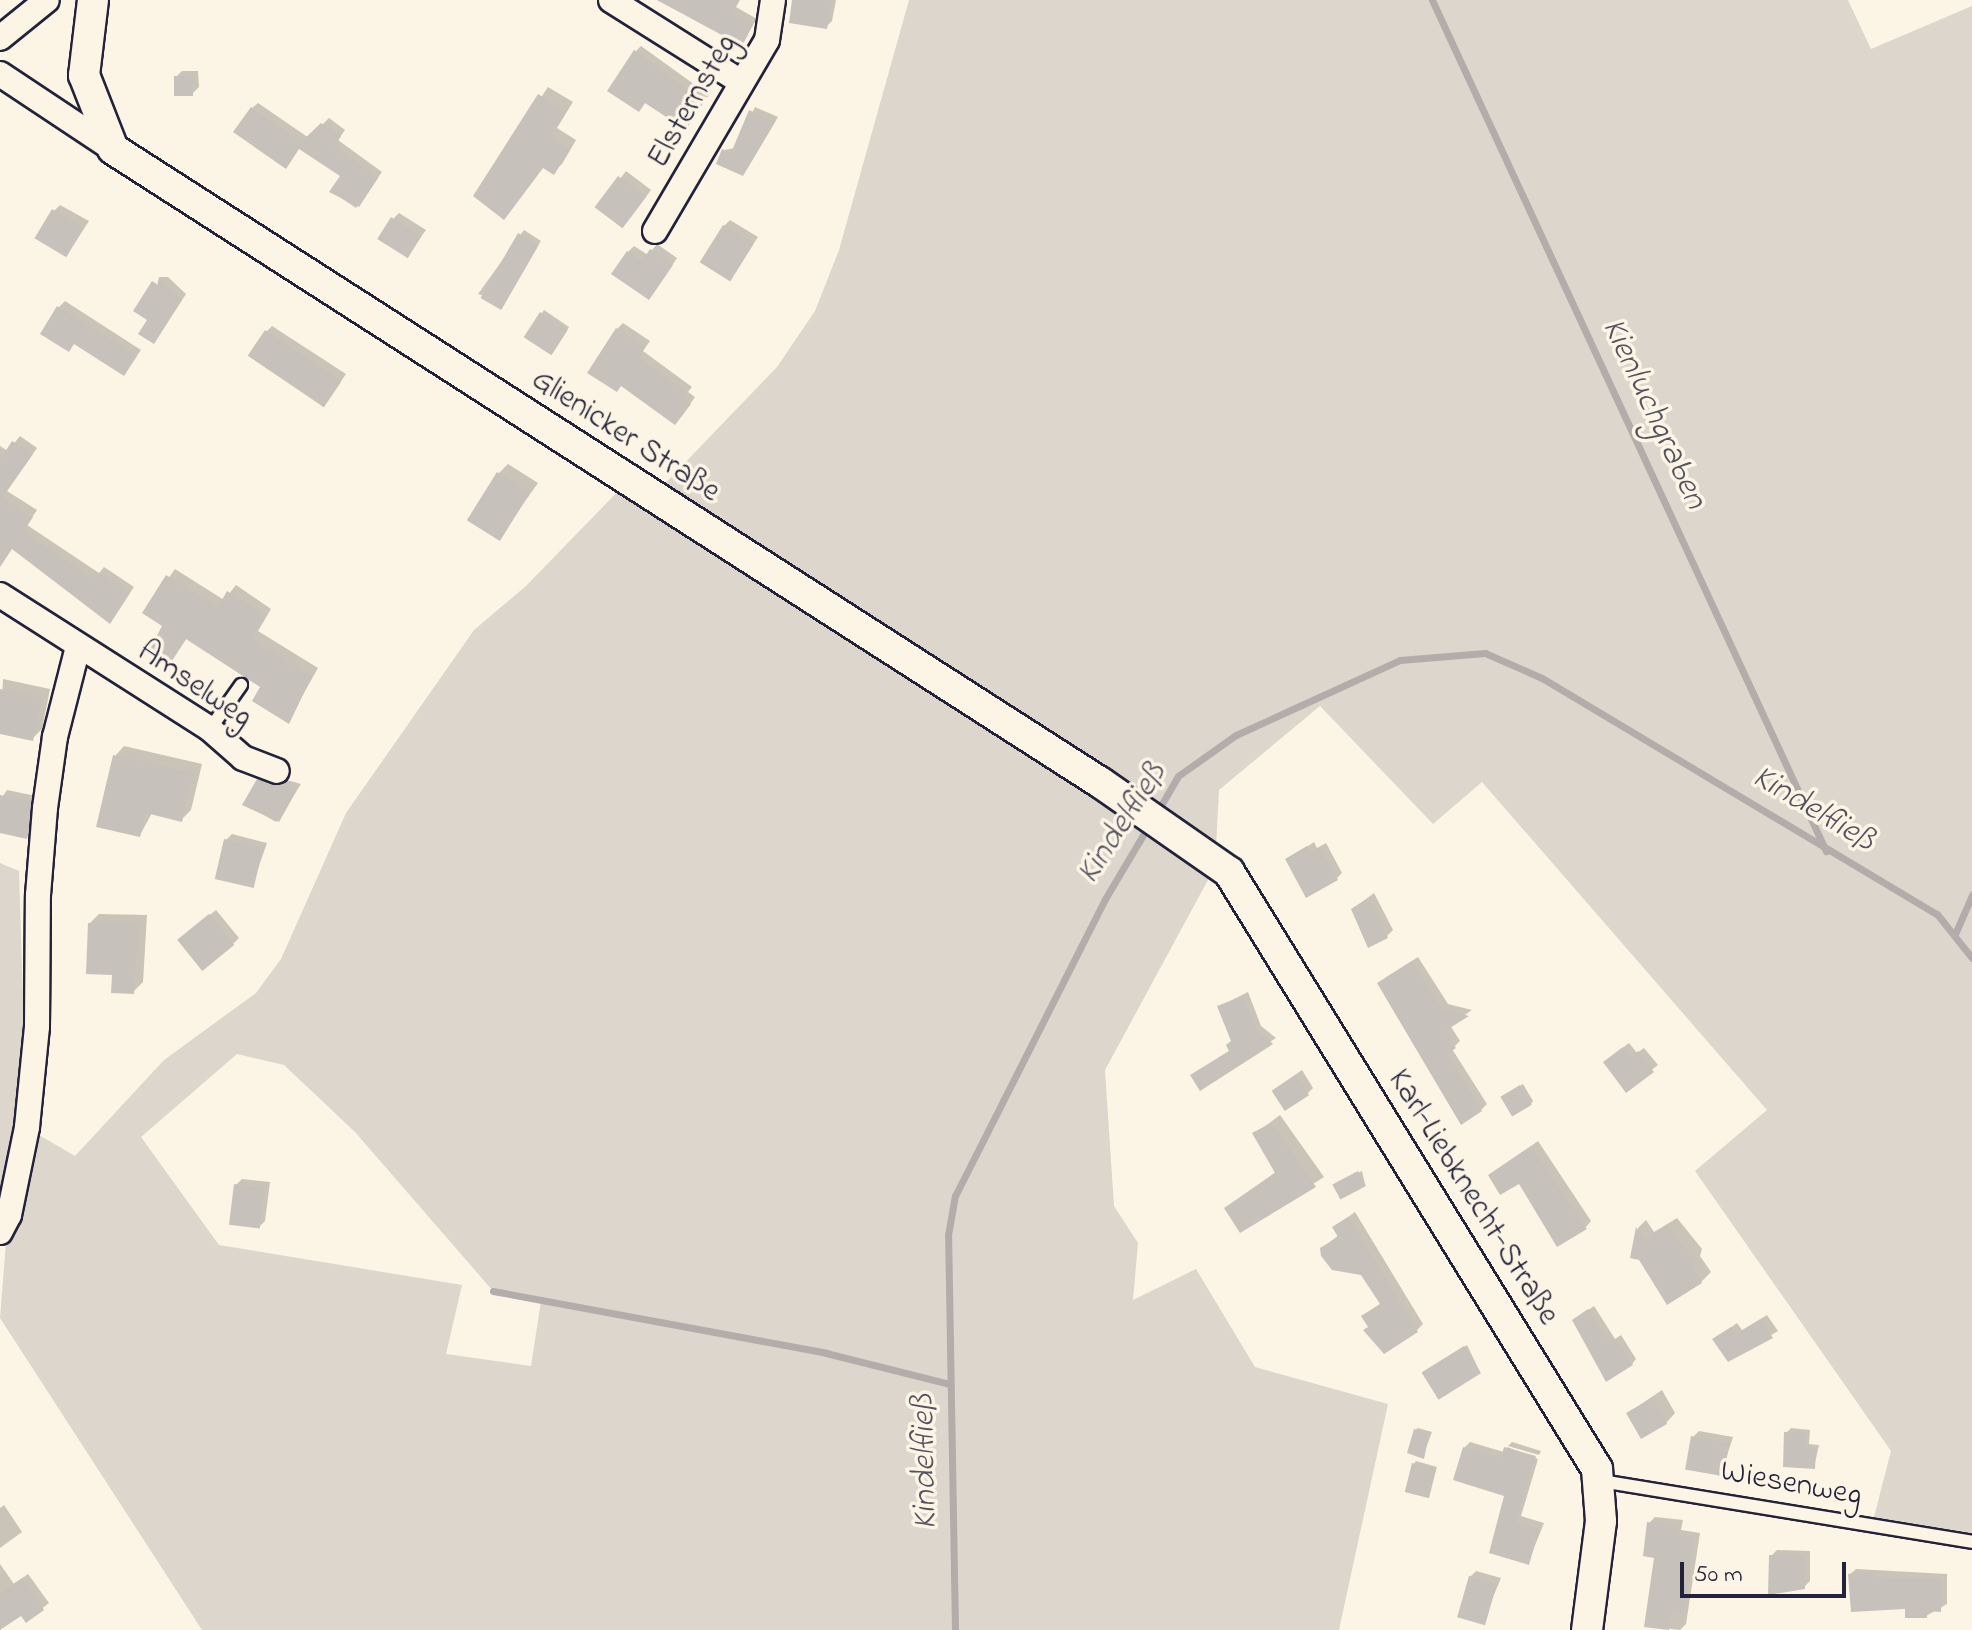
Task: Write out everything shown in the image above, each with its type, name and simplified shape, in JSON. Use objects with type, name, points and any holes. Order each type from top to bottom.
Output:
[{"type":"street","points":[[0,38],[47,0]]},
{"type":"street","points":[[93,0],[84,75],[113,149]]},
{"type":"street","points":[[611,0],[741,82]]},
{"type":"street","name":"Elsternsteg","points":[[655,231],[767,40],[773,0]]},
{"type":"street","name":"Glienicker Straße","points":[[0,74],[1188,839]]},
{"type":"street","name":"Amselweg","points":[[0,595],[210,729],[243,758],[277,771]]},
{"type":"street","points":[[0,1232],[9,1215],[27,1128],[37,1027],[38,895],[45,808],[55,737],[78,647]]},
{"type":"street","name":"Karl-Liebknecht-Straße","points":[[1188,839],[1229,872],[1583,1442],[1601,1481]]},
{"type":"street","points":[[1587,1630],[1601,1481]]},
{"type":"lane","points":[[210,729],[241,685]]},
{"type":"lane","name":"Wiesenweg","points":[[1601,1481],[1972,1542]]},
{"type":"shaded area","points":[[909,0],[1848,0],[1871,49],[1972,6],[1972,1533],[1874,1517],[1891,1451],[1695,1171],[1767,1110],[1482,782],[1433,824],[1320,706],[1219,790],[1215,867],[1105,1070],[1114,1206],[1138,1243],[1133,1300],[1196,1269],[1255,1367],[1388,1404],[1339,1630],[202,1630],[0,1318],[8,1217],[0,1232],[0,863],[19,871],[27,1128],[75,1156],[164,1060],[256,993],[281,959],[346,813],[474,630],[526,586],[628,481],[652,497],[777,367],[815,311],[839,250]],"holes":[[[237,1054],[284,1065],[355,1132],[493,1291],[541,1301],[531,1366],[446,1354],[462,1285],[219,1245],[141,1137]]]},
{"type":"building","points":[[657,0],[739,0],[731,14],[753,25],[742,46]]},
{"type":"building","points":[[792,0],[832,0],[827,29],[789,23]]},
{"type":"building","points":[[634,50],[704,102],[686,130],[645,103],[639,112],[607,91]]},
{"type":"building","points":[[174,76],[193,76],[193,96],[174,96]]},
{"type":"building","points":[[538,94],[566,111],[550,137],[570,149],[554,175],[543,168],[504,220],[473,196]]},
{"type":"building","points":[[251,107],[301,142],[321,123],[341,136],[334,147],[378,178],[359,207],[329,192],[340,176],[299,149],[286,169],[233,132]]},
{"type":"building","points":[[749,110],[775,122],[743,176],[716,164],[722,149],[731,153]]},
{"type":"building","points":[[618,176],[646,197],[622,228],[595,207]]},
{"type":"building","points":[[52,209],[84,228],[66,257],[34,238]]},
{"type":"building","points":[[391,217],[422,236],[408,258],[377,239]]},
{"type":"building","points":[[723,225],[754,244],[730,281],[700,262]]},
{"type":"building","points":[[518,233],[539,245],[501,310],[481,298]]},
{"type":"building","points":[[650,249],[673,265],[649,300],[611,274],[627,251],[642,261]]},
{"type":"building","points":[[152,281],[158,285],[161,281],[182,300],[154,344],[138,334],[147,320],[133,311]]},
{"type":"building","points":[[57,306],[137,356],[124,376],[74,344],[69,352],[40,334]]},
{"type":"building","points":[[540,312],[568,330],[551,355],[524,337]]},
{"type":"building","points":[[616,328],[645,347],[639,358],[688,393],[684,399],[691,404],[675,425],[621,386],[617,392],[587,373]]},
{"type":"building","points":[[265,330],[341,381],[324,407],[248,356]]},
{"type":"building","points":[[12,441],[33,454],[2,498],[33,517],[23,532],[93,578],[97,572],[130,593],[110,624],[12,549],[0,567],[0,460]]},
{"type":"building","points":[[497,472],[530,493],[500,541],[467,520]]},
{"type":"building","points":[[166,575],[218,607],[227,591],[266,616],[252,639],[312,676],[289,724],[252,701],[260,687],[186,639],[172,661],[150,648],[162,626],[142,613]]},
{"type":"building","points":[[0,689],[42,698],[33,741],[0,734]]},
{"type":"building","points":[[113,755],[193,773],[182,822],[146,813],[140,837],[96,827]]},
{"type":"building","points":[[257,779],[297,790],[279,822],[242,805]]},
{"type":"building","points":[[0,795],[31,802],[27,839],[0,833]]},
{"type":"building","points":[[224,839],[263,848],[254,888],[215,879]]},
{"type":"building","points":[[1307,846],[1311,853],[1320,848],[1338,880],[1306,898],[1285,859]]},
{"type":"building","points":[[1368,898],[1388,938],[1368,948],[1351,909]]},
{"type":"building","points":[[209,914],[234,945],[202,971],[177,940]]},
{"type":"building","points":[[88,923],[138,924],[134,994],[111,993],[112,975],[86,974]]},
{"type":"building","points":[[1412,961],[1442,1009],[1469,1016],[1445,1031],[1456,1048],[1447,1054],[1482,1111],[1461,1125],[1377,983]]},
{"type":"building","points":[[1243,996],[1257,1030],[1273,1044],[1200,1091],[1190,1075],[1229,1051],[1226,1045],[1231,1041],[1217,1006]]},
{"type":"building","points":[[1623,1047],[1631,1057],[1638,1051],[1654,1072],[1626,1093],[1603,1062]]},
{"type":"building","points":[[1296,1075],[1309,1095],[1285,1111],[1272,1091]]},
{"type":"building","points":[[1520,1085],[1532,1105],[1512,1117],[1500,1097]]},
{"type":"building","points":[[1271,1123],[1316,1187],[1240,1233],[1224,1208],[1275,1173],[1252,1133]]},
{"type":"building","points":[[1531,1146],[1587,1229],[1557,1247],[1519,1184],[1500,1195],[1488,1175]]},
{"type":"building","points":[[1358,1171],[1366,1186],[1340,1200],[1332,1185]]},
{"type":"building","points":[[234,1184],[265,1188],[260,1228],[229,1225]]},
{"type":"building","points":[[1348,1217],[1418,1332],[1384,1354],[1363,1330],[1368,1327],[1361,1316],[1380,1304],[1361,1275],[1332,1270],[1321,1256],[1320,1248],[1338,1237],[1332,1227]]},
{"type":"building","points":[[1667,1226],[1693,1259],[1692,1266],[1702,1283],[1667,1305],[1639,1260],[1630,1258],[1636,1227],[1644,1240]]},
{"type":"building","points":[[1588,1309],[1609,1343],[1616,1339],[1633,1365],[1606,1382],[1572,1320]]},
{"type":"building","points":[[1761,1319],[1773,1338],[1728,1362],[1712,1339],[1731,1327],[1736,1335]]},
{"type":"building","points":[[1464,1346],[1481,1373],[1439,1400],[1422,1372]]},
{"type":"building","points":[[1652,1398],[1667,1424],[1641,1439],[1626,1413]]},
{"type":"building","points":[[1414,1429],[1429,1434],[1424,1459],[1407,1453]]},
{"type":"building","points":[[1784,1432],[1807,1433],[1806,1448],[1816,1448],[1815,1469],[1783,1467]]},
{"type":"building","points":[[1691,1436],[1729,1443],[1724,1476],[1685,1469]]},
{"type":"building","points":[[1463,1447],[1501,1458],[1504,1447],[1536,1456],[1516,1522],[1539,1529],[1529,1565],[1489,1553],[1504,1496],[1453,1480]]},
{"type":"building","points":[[1412,1463],[1436,1469],[1429,1498],[1405,1492]]},
{"type":"building","points":[[1647,1522],[1678,1526],[1676,1535],[1695,1538],[1683,1612],[1672,1611],[1669,1630],[1644,1627],[1654,1558],[1643,1556]]},
{"type":"building","points":[[1769,1555],[1805,1556],[1805,1589],[1768,1595]]},
{"type":"building","points":[[1875,1572],[1875,1577],[1942,1579],[1941,1612],[1927,1611],[1927,1618],[1905,1618],[1905,1609],[1851,1612],[1848,1574]]},
{"type":"building","points":[[1469,1576],[1497,1584],[1485,1625],[1457,1617]]},
{"type":"building","points":[[22,1578],[44,1610],[26,1623],[21,1616],[0,1630],[0,1593]]},
{"type":"waterway","name":"Kienluchgraben","points":[[1432,0],[1826,851]]},
{"type":"waterway","name":"Kindelfließ","points":[[1156,814],[1178,776],[1236,735],[1400,660],[1485,653],[1542,678],[1937,914],[1972,958]]},
{"type":"waterway","name":"Kindelfließ","points":[[955,1630],[948,1235],[955,1196],[1105,899],[1149,825]]},
{"type":"waterway","points":[[1955,934],[1972,895]]},
{"type":"waterway","points":[[493,1291],[826,1353],[949,1384]]}]
